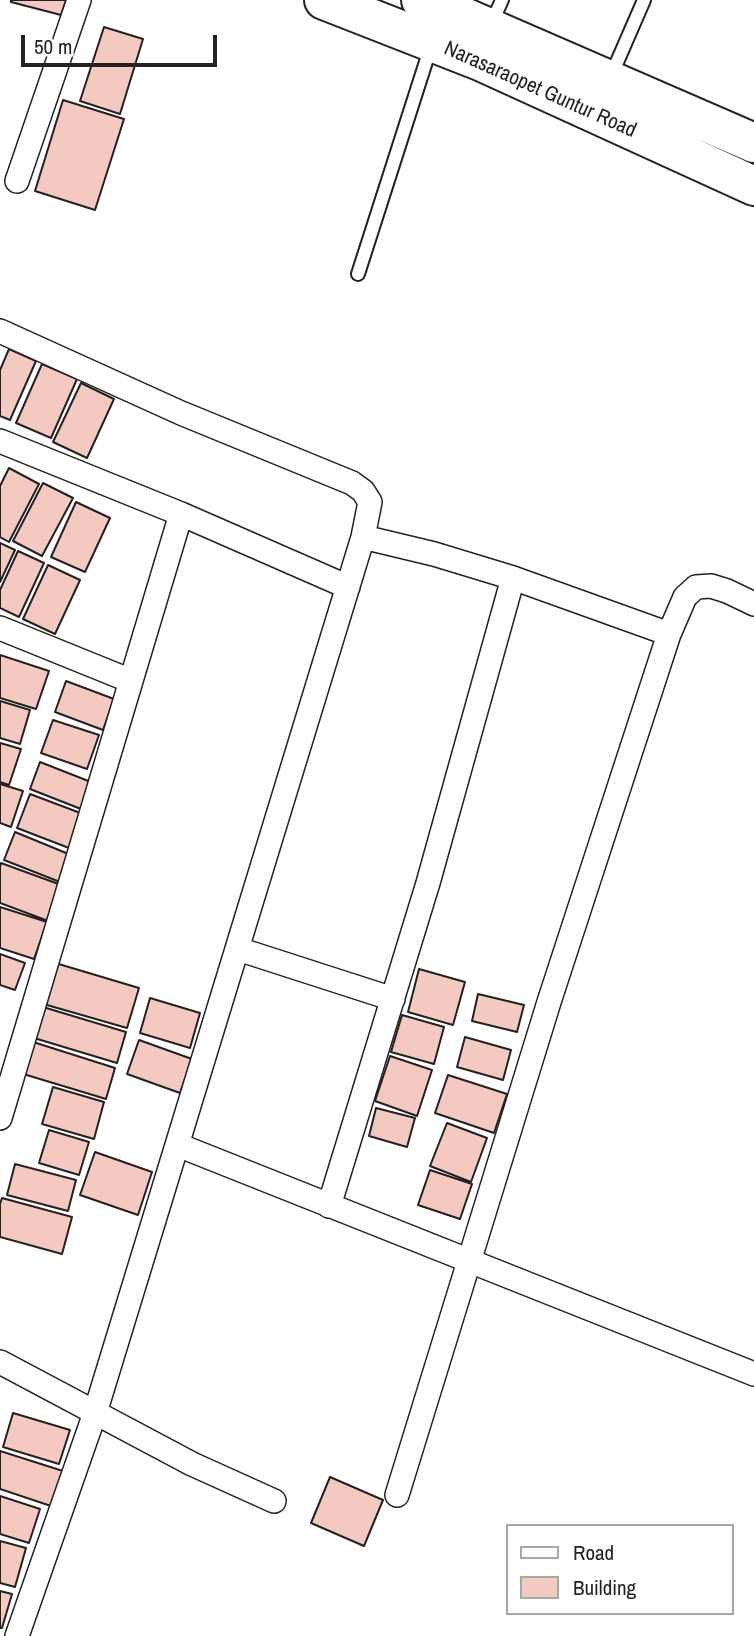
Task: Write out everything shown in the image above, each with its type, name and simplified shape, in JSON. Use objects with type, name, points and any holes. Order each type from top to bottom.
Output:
[{"type":"highway","name":"Narasaraopet Guntur Road","points":[[324,0],[480,61],[754,186]]},
{"type":"highway","name":"Narasaraopet Guntur Road","points":[[421,0],[496,14],[610,80],[754,143]]},
{"type":"street","points":[[17,181],[79,0]]},
{"type":"street","points":[[0,331],[181,413],[352,483],[363,491],[370,502],[348,587],[95,1413],[17,1636]]},
{"type":"street","points":[[0,441],[181,514],[348,587]]},
{"type":"street","points":[[1,1111],[181,514]]},
{"type":"street","points":[[363,537],[434,554],[513,578],[669,634]]},
{"type":"street","points":[[329,1206],[428,883],[513,578]]},
{"type":"street","points":[[397,1495],[549,1002],[669,634],[685,597],[696,587],[711,586],[754,604]]},
{"type":"street","points":[[0,628],[131,681]]},
{"type":"street","points":[[238,949],[393,999]]},
{"type":"street","points":[[178,1145],[754,1374]]},
{"type":"street","points":[[0,1362],[192,1464],[274,1502]]},
{"type":"lane","points":[[610,80],[644,0]]},
{"type":"lane","points":[[358,274],[432,43]]},
{"type":"building","points":[[11,0],[66,0],[61,15]]},
{"type":"building","points":[[104,27],[143,39],[120,114],[80,101]]},
{"type":"building","points":[[63,100],[124,119],[95,210],[35,191]]},
{"type":"building","points":[[9,349],[36,361],[10,420],[0,416],[0,370]]},
{"type":"building","points":[[42,364],[77,379],[51,438],[16,423]]},
{"type":"building","points":[[81,383],[114,399],[87,458],[53,442]]},
{"type":"building","points":[[9,468],[39,484],[9,542],[0,537],[0,486]]},
{"type":"building","points":[[43,483],[73,498],[42,556],[13,541]]},
{"type":"building","points":[[76,502],[110,518],[85,572],[51,557]]},
{"type":"building","points":[[0,543],[15,550],[0,582]]},
{"type":"building","points":[[18,551],[44,563],[19,617],[0,608],[0,590]]},
{"type":"building","points":[[48,565],[80,580],[55,634],[23,619]]},
{"type":"building","points":[[0,655],[49,671],[36,709],[0,698]]},
{"type":"building","points":[[66,681],[114,699],[103,730],[55,712]]},
{"type":"building","points":[[0,701],[30,710],[20,744],[0,738]]},
{"type":"building","points":[[53,720],[99,735],[87,769],[41,753]]},
{"type":"building","points":[[0,743],[21,749],[9,785],[0,782]]},
{"type":"building","points":[[40,762],[91,782],[81,809],[30,789]]},
{"type":"building","points":[[0,784],[23,791],[11,827],[0,823]]},
{"type":"building","points":[[30,794],[83,814],[69,848],[17,828]]},
{"type":"building","points":[[15,832],[71,855],[60,882],[4,860]]},
{"type":"building","points":[[1,863],[64,886],[51,922],[0,903]]},
{"type":"building","points":[[0,907],[47,922],[34,959],[0,948]]},
{"type":"building","points":[[0,954],[25,963],[15,990],[0,985]]},
{"type":"building","points":[[52,962],[139,988],[127,1028],[40,1003]]},
{"type":"building","points":[[419,969],[465,982],[453,1025],[408,1012]]},
{"type":"building","points":[[478,994],[524,1005],[517,1032],[472,1021]]},
{"type":"building","points":[[150,998],[200,1013],[190,1048],[140,1033]]},
{"type":"building","points":[[43,1007],[126,1032],[117,1063],[34,1038]]},
{"type":"building","points":[[402,1015],[444,1027],[434,1064],[391,1052]]},
{"type":"building","points":[[465,1037],[511,1050],[503,1080],[457,1067]]},
{"type":"building","points":[[139,1040],[192,1059],[180,1093],[127,1074]]},
{"type":"building","points":[[30,1041],[115,1068],[106,1099],[20,1073]]},
{"type":"building","points":[[390,1056],[432,1070],[417,1116],[375,1101]]},
{"type":"building","points":[[448,1075],[507,1094],[494,1133],[435,1113]]},
{"type":"building","points":[[53,1087],[104,1102],[94,1139],[42,1124]]},
{"type":"building","points":[[376,1108],[415,1118],[407,1147],[369,1136]]},
{"type":"building","points":[[447,1123],[487,1138],[471,1182],[430,1166]]},
{"type":"building","points":[[49,1130],[89,1142],[79,1175],[39,1163]]},
{"type":"building","points":[[95,1152],[152,1172],[138,1215],[80,1195]]},
{"type":"building","points":[[15,1164],[76,1180],[68,1211],[7,1195]]},
{"type":"building","points":[[430,1170],[472,1184],[460,1219],[418,1205]]},
{"type":"building","points":[[2,1198],[72,1217],[62,1254],[0,1237]]},
{"type":"building","points":[[13,1413],[70,1430],[59,1464],[3,1447]]},
{"type":"building","points":[[0,1451],[63,1471],[51,1506],[0,1489]]},
{"type":"building","points":[[330,1477],[383,1500],[364,1546],[311,1523]]},
{"type":"building","points":[[0,1496],[40,1509],[29,1543],[0,1534]]},
{"type":"building","points":[[0,1541],[26,1548],[15,1587],[0,1583]]},
{"type":"building","points":[[0,1591],[12,1594],[2,1628],[0,1628]]}]
